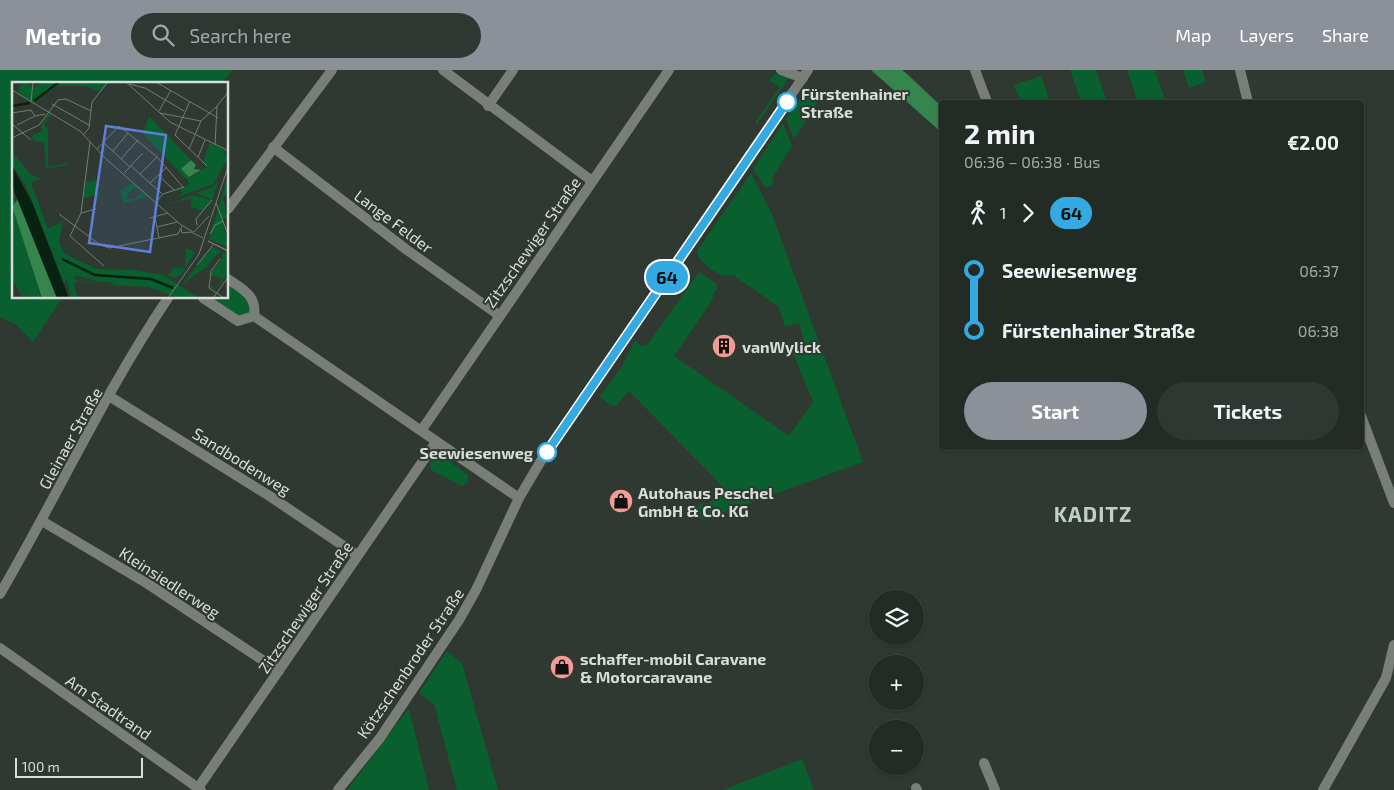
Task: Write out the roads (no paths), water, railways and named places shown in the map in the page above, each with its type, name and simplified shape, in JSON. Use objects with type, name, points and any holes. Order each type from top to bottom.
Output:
[{"type":"street","points":[[229,208],[273,146],[332,70]]},
{"type":"street","points":[[443,70],[488,106],[592,181]]},
{"type":"street","points":[[488,106],[513,70]]},
{"type":"street","name":"Zitzschewiger Straße","points":[[421,431],[669,70]]},
{"type":"street","points":[[781,70],[806,74]]},
{"type":"street","points":[[975,70],[986,100]]},
{"type":"street","points":[[1240,70],[1248,100]]},
{"type":"street","name":"Kötzschenbroder Straße","points":[[338,790],[380,738],[460,620],[519,498],[542,459],[806,74]]},
{"type":"street","name":"Lange Felder","points":[[273,146],[407,250],[500,316]]},
{"type":"street","points":[[229,280],[252,296],[255,306],[254,316]]},
{"type":"street","name":"Gleinaer Straße","points":[[0,594],[42,521],[79,446],[167,299]]},
{"type":"street","points":[[205,299],[238,321],[254,316]]},
{"type":"street","points":[[254,316],[519,498]]},
{"type":"street","name":"Sandbodenweg","points":[[109,396],[268,494],[357,555]]},
{"type":"street","points":[[1364,424],[1394,503]]},
{"type":"street","name":"Zitzschewiger Straße","points":[[200,789],[357,555],[436,442]]},
{"type":"street","name":"Kleinsiedlerweg","points":[[42,521],[148,584],[279,671]]},
{"type":"street","points":[[1323,790],[1390,680],[1394,645]]},
{"type":"street","name":"Am Stadtrand","points":[[0,648],[200,789]]},
{"type":"street","points":[[984,763],[995,790]]},
{"type":"place","name":"Fürstenhainer Straße","points":[[787,102]]},
{"type":"place","name":"vanWylick","points":[[724,346]]},
{"type":"place","name":"Seewiesenweg","points":[[547,452]]},
{"type":"place","name":"Autohaus Peschel GmbH & Co. KG","points":[[621,501]]},
{"type":"place","name":"schaffer-mobil Caravane & Motorcaravane","points":[[562,667]]},
{"type":"district","name":"KADITZ","points":[[1093,513]]}]
